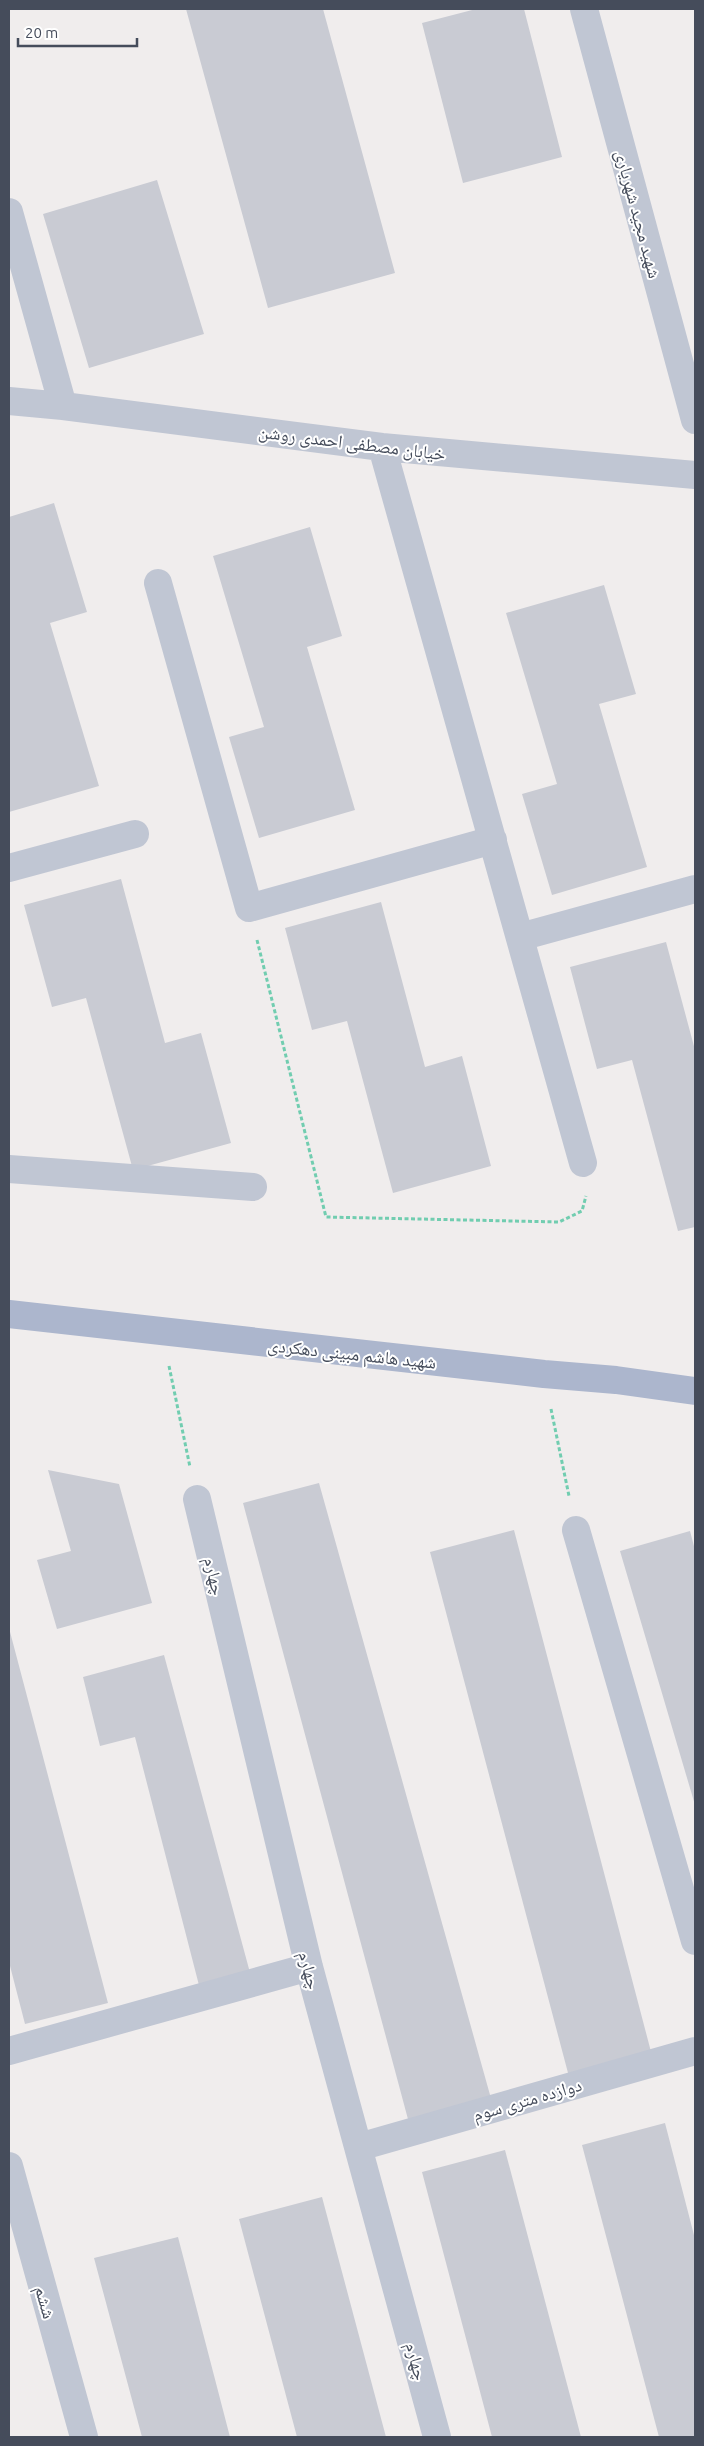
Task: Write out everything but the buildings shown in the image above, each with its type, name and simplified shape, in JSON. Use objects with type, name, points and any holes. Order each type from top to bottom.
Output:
[{"type":"main road","name":"شهید هاشم مبینی دهکردی","points":[[9,1314],[544,1374],[616,1380],[695,1391]]},
{"type":"street","name":"شهید مجید شهریاری","points":[[584,9],[695,420]]},
{"type":"street","points":[[9,212],[64,406]]},
{"type":"street","name":"خیابان مصطفی احمدی روشن","points":[[9,401],[64,406],[382,447],[695,475]]},
{"type":"street","points":[[382,447],[583,1163]]},
{"type":"street","points":[[158,583],[249,908],[493,840]]},
{"type":"street","points":[[9,868],[135,834]]},
{"type":"street","points":[[520,937],[695,888]]},
{"type":"street","points":[[9,1169],[253,1187]]},
{"type":"street","name":"چهارم","points":[[196,1499],[309,1967],[437,2437]]},
{"type":"street","points":[[576,1530],[695,1941]]},
{"type":"street","points":[[9,2051],[309,1967]]},
{"type":"street","name":"دوازده متری سوم","points":[[359,2147],[695,2051]]},
{"type":"street","name":"ششم","points":[[9,2166],[84,2437]]},
{"type":"path","points":[[249,908],[326,1217],[559,1222],[582,1211],[588,1192],[583,1163]]},
{"type":"path","points":[[161,1331],[196,1499]]},
{"type":"path","points":[[544,1374],[576,1530]]}]
